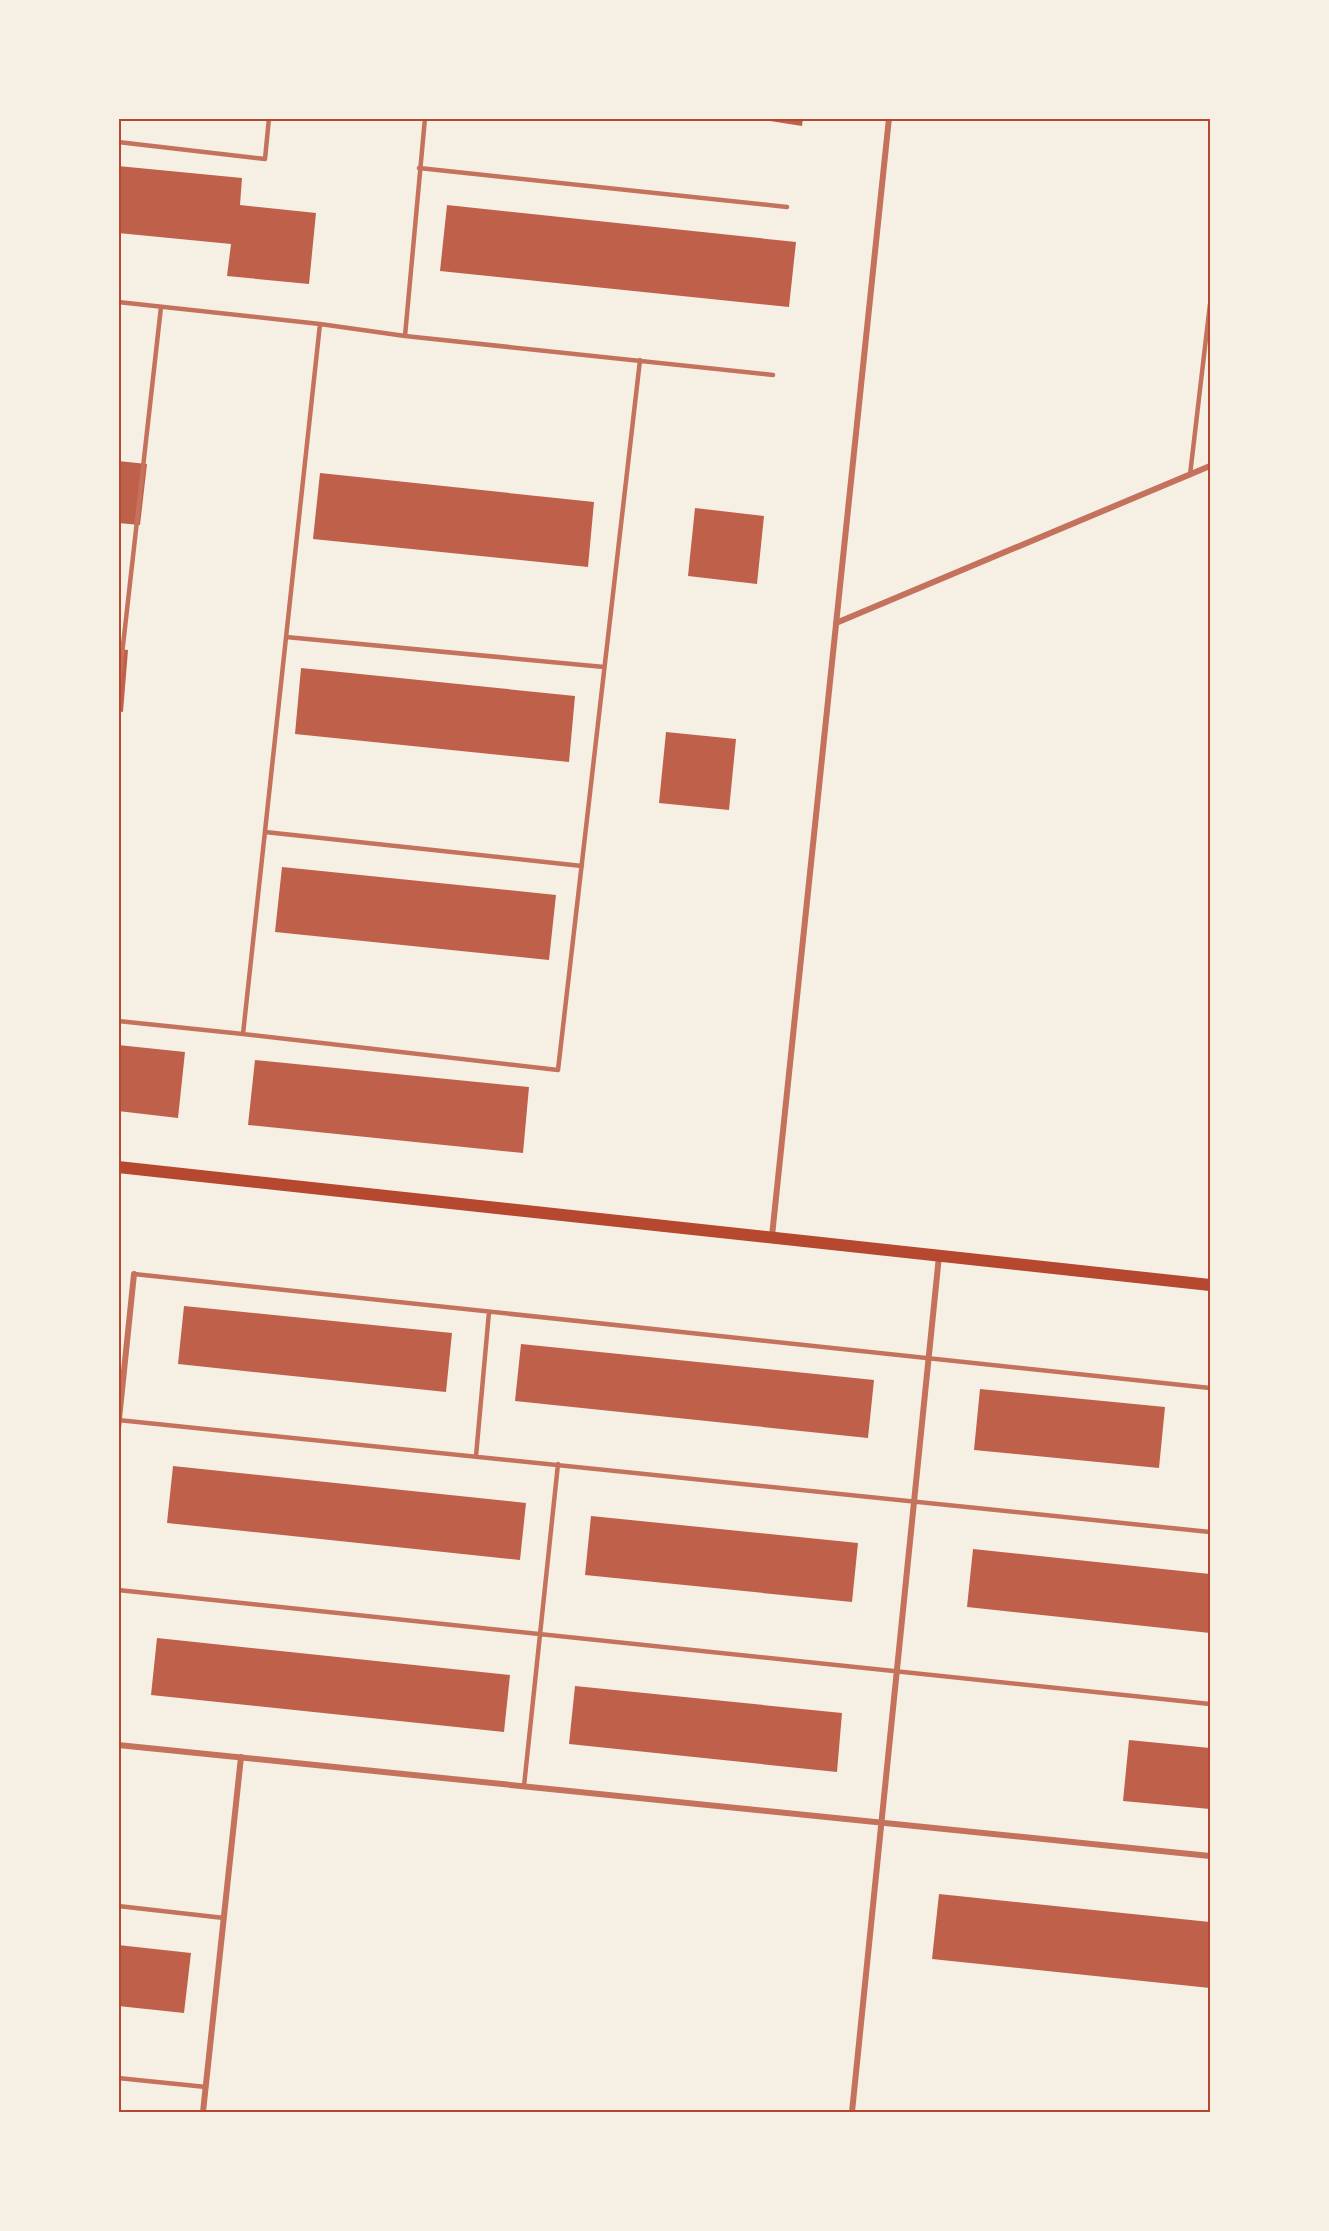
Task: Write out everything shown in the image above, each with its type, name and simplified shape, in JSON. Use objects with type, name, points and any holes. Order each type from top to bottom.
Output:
[{"type":"main road","points":[[118,1167],[1210,1285]]},
{"type":"street","points":[[772,1236],[889,118]]},
{"type":"street","points":[[836,623],[1210,466]]},
{"type":"street","points":[[852,2112],[939,1256]]},
{"type":"street","points":[[118,1429],[134,1274]]},
{"type":"street","points":[[118,1745],[1210,1856]]},
{"type":"street","points":[[203,2112],[241,1757]]},
{"type":"lane","points":[[118,142],[265,159],[270,118]]},
{"type":"lane","points":[[405,336],[425,118]]},
{"type":"lane","points":[[419,168],[787,207]]},
{"type":"lane","points":[[118,302],[320,324],[405,336],[773,375]]},
{"type":"lane","points":[[1190,475],[1210,304]]},
{"type":"lane","points":[[118,690],[161,307]]},
{"type":"lane","points":[[243,1034],[320,324]]},
{"type":"lane","points":[[118,1021],[558,1070],[640,360]]},
{"type":"lane","points":[[118,620],[126,620]]},
{"type":"lane","points":[[286,637],[604,668]]},
{"type":"lane","points":[[265,832],[582,866]]},
{"type":"lane","points":[[134,1274],[1210,1388]]},
{"type":"lane","points":[[476,1456],[489,1312]]},
{"type":"lane","points":[[119,1420],[1210,1532]]},
{"type":"lane","points":[[524,1786],[558,1464]]},
{"type":"lane","points":[[118,1590],[1210,1704]]},
{"type":"lane","points":[[118,1906],[224,1918]]},
{"type":"lane","points":[[118,2078],[206,2087]]},
{"type":"building","points":[[751,118],[803,118],[802,126]]},
{"type":"building","points":[[118,166],[242,178],[240,205],[316,213],[309,284],[227,276],[231,244],[118,233]]},
{"type":"building","points":[[447,205],[796,242],[789,307],[440,271]]},
{"type":"building","points":[[118,461],[147,464],[140,525],[118,523]]},
{"type":"building","points":[[320,473],[594,502],[588,567],[313,539]]},
{"type":"building","points":[[695,508],[764,516],[757,584],[688,576]]},
{"type":"building","points":[[118,649],[128,650],[123,712],[118,711]]},
{"type":"building","points":[[301,668],[575,696],[569,762],[295,734]]},
{"type":"building","points":[[666,732],[736,739],[729,810],[659,803]]},
{"type":"building","points":[[282,867],[556,895],[549,960],[275,932]]},
{"type":"building","points":[[118,1045],[185,1052],[178,1118],[118,1111]]},
{"type":"building","points":[[255,1060],[529,1087],[523,1153],[248,1125]]},
{"type":"building","points":[[184,1306],[452,1333],[446,1392],[178,1364]]},
{"type":"building","points":[[521,1344],[874,1380],[868,1438],[515,1401]]},
{"type":"building","points":[[980,1389],[1165,1407],[1159,1468],[974,1450]]},
{"type":"building","points":[[173,1466],[526,1503],[520,1560],[167,1523]]},
{"type":"building","points":[[591,1516],[858,1543],[852,1602],[585,1575]]},
{"type":"building","points":[[973,1549],[1210,1574],[1210,1633],[967,1607]]},
{"type":"building","points":[[157,1638],[510,1675],[504,1732],[151,1695]]},
{"type":"building","points":[[575,1686],[842,1713],[837,1772],[569,1744]]},
{"type":"building","points":[[1129,1740],[1210,1748],[1210,1809],[1123,1801]]},
{"type":"building","points":[[939,1894],[1210,1922],[1210,1988],[932,1959]]},
{"type":"building","points":[[118,1945],[191,1953],[184,2013],[118,2006]]}]
